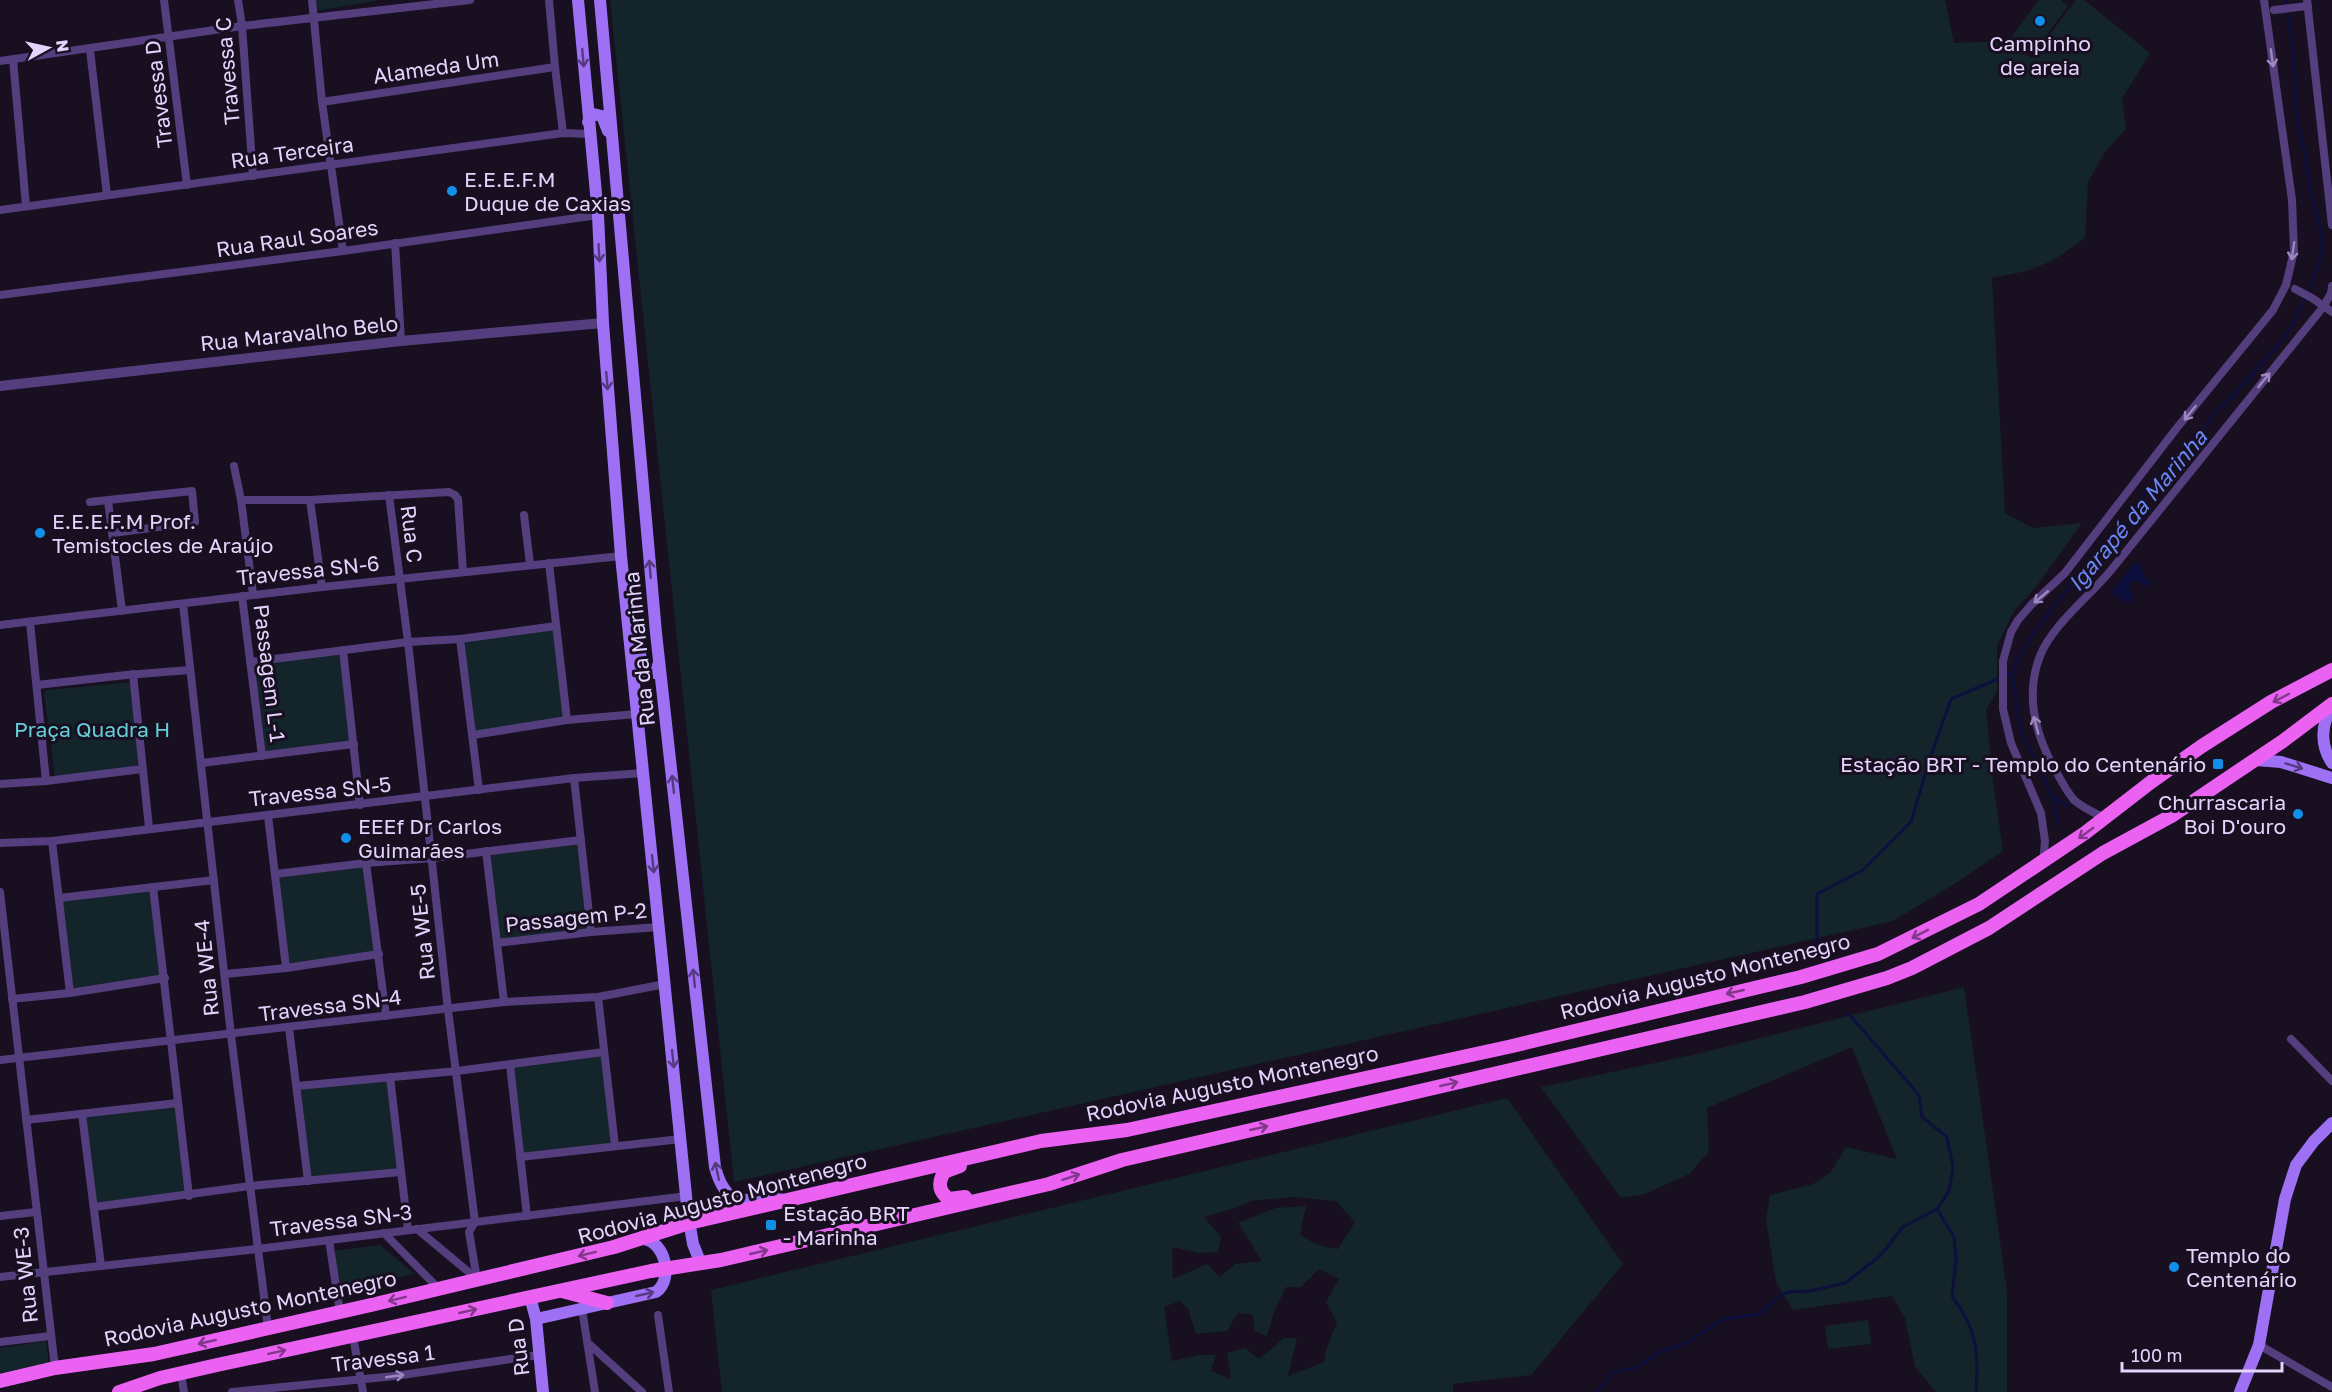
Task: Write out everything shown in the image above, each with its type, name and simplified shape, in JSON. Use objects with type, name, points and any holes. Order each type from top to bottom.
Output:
[{"type":"main road","name":"Rua da Marinha","points":[[578,0],[598,215],[603,323],[621,556],[689,1223],[693,1244],[701,1264]]},
{"type":"main road","name":"Rua da Marinha","points":[[600,0],[659,661],[715,1167],[724,1191],[732,1198],[741,1201],[821,1192]]},
{"type":"main road","points":[[589,128],[591,116],[596,114],[602,116],[606,123],[617,183]]},
{"type":"main road","points":[[624,581],[636,626],[642,667],[645,672],[655,673],[659,661]]},
{"type":"main road","name":"Rodovia Augusto Montenegro","points":[[0,1381],[55,1368],[154,1354],[550,1264],[644,1239],[689,1223],[1041,1141],[1127,1130],[1508,1047],[1801,977],[1878,954],[1979,904],[2043,864],[2151,782],[2202,747],[2271,702],[2332,670]]},
{"type":"main road","points":[[119,1392],[160,1378],[560,1290],[665,1268],[701,1264],[1049,1184],[1122,1161],[1805,1002],[1887,978],[1912,968],[1989,928],[2103,853],[2173,815],[2256,760],[2332,705]]},
{"type":"main road","points":[[2332,705],[2324,725],[2323,741],[2325,752],[2332,763]]},
{"type":"main road","points":[[2256,760],[2281,762],[2332,778]]},
{"type":"main road","points":[[2240,1392],[2259,1345],[2285,1199],[2296,1165],[2314,1141],[2332,1123]]},
{"type":"main road","points":[[1041,1141],[1027,1152],[950,1169],[944,1172],[939,1187],[942,1194],[949,1199],[955,1199],[1031,1182],[1049,1184]]},
{"type":"main road","points":[[536,1319],[656,1292],[664,1284],[663,1256],[657,1244],[644,1239]]},
{"type":"main road","points":[[560,1290],[607,1303]]},
{"type":"main road","name":"Rua D","points":[[530,1297],[536,1319],[543,1392]]},
{"type":"street","name":"Travessa D","points":[[164,0],[187,184]]},
{"type":"street","name":"Travessa C","points":[[238,0],[253,176]]},
{"type":"street","points":[[312,0],[322,102],[344,251]]},
{"type":"street","points":[[0,61],[90,50],[242,26],[314,18],[387,5],[470,0]]},
{"type":"street","points":[[549,0],[563,133]]},
{"type":"street","points":[[2043,864],[2045,827],[2011,743],[2003,709],[2002,671],[2006,646],[2018,620],[2065,573],[2176,429],[2273,310],[2286,285],[2294,251],[2295,233],[2264,0]]},
{"type":"street","points":[[2274,10],[2307,4],[2332,225]]},
{"type":"street","points":[[90,50],[107,195]]},
{"type":"street","points":[[13,59],[26,206]]},
{"type":"street","name":"Alameda Um","points":[[322,102],[555,67]]},
{"type":"street","name":"Rua Terceira","points":[[0,210],[332,166],[589,128]]},
{"type":"street","name":"Rua Raul Soares","points":[[0,296],[598,215]]},
{"type":"street","points":[[394,243],[400,341]]},
{"type":"street","points":[[2295,289],[2332,312]]},
{"type":"street","points":[[2312,298],[2332,291]]},
{"type":"street","points":[[2105,818],[2090,812],[2075,800],[2042,745],[2034,719],[2032,701],[2035,672],[2040,656],[2049,638],[2110,572],[2324,306],[2332,291]]},
{"type":"street","name":"Rua Maravalho Belo","points":[[0,386],[400,341],[603,323]]},
{"type":"street","points":[[234,466],[242,500],[253,594]]},
{"type":"street","points":[[90,502],[189,490],[193,494],[195,522],[113,533]]},
{"type":"street","points":[[242,500],[310,500],[449,492],[458,500],[463,572]]},
{"type":"street","name":"Rua C","points":[[389,495],[400,578]]},
{"type":"street","points":[[310,500],[322,586]]},
{"type":"street","points":[[108,501],[122,611]]},
{"type":"street","points":[[524,515],[530,564]]},
{"type":"street","name":"Travessa SN-6","points":[[0,625],[322,586],[621,556]]},
{"type":"street","points":[[549,563],[567,720]]},
{"type":"street","name":"Rua WE-5","points":[[400,578],[433,858],[448,1010],[475,1222],[469,1232],[477,1280]]},
{"type":"street","name":"Passagem L-1","points":[[242,596],[262,756]]},
{"type":"street","name":"Rua WE-4","points":[[183,604],[231,1035],[268,1328]]},
{"type":"street","points":[[30,622],[46,781]]},
{"type":"street","points":[[250,662],[556,626]]},
{"type":"street","points":[[460,639],[479,790]]},
{"type":"street","points":[[343,650],[360,805]]},
{"type":"street","points":[[37,685],[190,670]]},
{"type":"street","points":[[133,674],[150,828]]},
{"type":"street","points":[[472,735],[567,720],[637,714]]},
{"type":"street","points":[[201,763],[354,744]]},
{"type":"street","points":[[0,784],[46,781],[142,769]]},
{"type":"street","name":"Travessa SN-5","points":[[0,843],[52,841],[574,778],[644,773]]},
{"type":"street","points":[[574,778],[591,932]]},
{"type":"street","points":[[268,816],[285,968]]},
{"type":"street","points":[[275,874],[581,840]]},
{"type":"street","points":[[52,841],[70,993]]},
{"type":"street","points":[[486,851],[504,1002]]},
{"type":"street","points":[[366,863],[386,1016]]},
{"type":"street","points":[[59,898],[214,880]]},
{"type":"street","points":[[153,887],[189,1196]]},
{"type":"street","name":"Rua WE-3","points":[[0,892],[55,1368]]},
{"type":"street","name":"Passagem P-2","points":[[497,943],[659,927]]},
{"type":"street","points":[[225,974],[379,954]]},
{"type":"street","points":[[12,999],[70,993],[165,978]]},
{"type":"street","name":"Travessa SN-4","points":[[0,1060],[504,1002],[598,997],[664,984]]},
{"type":"street","points":[[598,997],[615,1146]]},
{"type":"street","points":[[289,1028],[308,1181]]},
{"type":"street","points":[[2291,1039],[2332,1081]]},
{"type":"street","points":[[297,1086],[457,1071],[604,1052]]},
{"type":"street","points":[[510,1065],[527,1216]]},
{"type":"street","points":[[390,1077],[401,1172],[413,1229],[477,1280]]},
{"type":"street","points":[[26,1120],[178,1103]]},
{"type":"street","points":[[82,1114],[101,1266]]},
{"type":"street","points":[[520,1157],[681,1139]]},
{"type":"street","points":[[94,1208],[250,1186],[401,1172]]},
{"type":"street","name":"Travessa SN-3","points":[[0,1277],[257,1249],[687,1196]]},
{"type":"street","points":[[0,1216],[36,1212]]},
{"type":"street","points":[[384,1233],[439,1289]]},
{"type":"street","points":[[329,1240],[340,1312]]},
{"type":"street","points":[[582,1309],[595,1392]]},
{"type":"street","points":[[658,1315],[669,1392]]},
{"type":"street","points":[[0,1342],[50,1335]]},
{"type":"street","points":[[353,1336],[363,1392]]},
{"type":"street","points":[[589,1344],[642,1392]]},
{"type":"street","points":[[2259,1345],[2332,1387]]},
{"type":"street","name":"Travessa 1","points":[[232,1392],[362,1380],[538,1355]]},
{"type":"street","points":[[181,1374],[184,1392]]},
{"type":"green space","points":[[314,0],[376,0],[376,1],[315,11]]},
{"type":"green space","points":[[610,0],[1945,0],[1954,43],[2001,41],[2032,58],[2076,0],[2084,0],[2150,53],[2122,99],[2126,129],[2105,152],[2088,182],[2085,238],[2052,261],[2027,271],[1992,278],[2005,513],[2033,528],[2082,523],[2036,587],[2014,611],[1997,646],[1997,691],[1986,710],[2003,851],[1893,921],[734,1182]]},
{"type":"green space","name":"Campinho de areia","points":[[2039,0],[2061,0],[2068,6],[2033,53],[2012,36]]},
{"type":"green space","points":[[556,626],[567,720],[473,735],[460,639]]},
{"type":"green space","points":[[343,650],[354,744],[262,756],[250,662]]},
{"type":"green space","name":"Praça Quadra H","points":[[132,682],[138,763],[132,768],[55,777],[44,692]]},
{"type":"green space","points":[[581,840],[591,932],[497,943],[486,851]]},
{"type":"green space","points":[[366,863],[379,954],[286,968],[275,874]]},
{"type":"green space","points":[[153,887],[165,978],[70,993],[59,898]]},
{"type":"green space","points":[[1964,987],[2007,1291],[2007,1392],[1936,1392],[1915,1367],[1905,1318],[1892,1296],[1793,1310],[1776,1282],[1766,1220],[1770,1195],[1813,1184],[1831,1172],[1846,1147],[1897,1159],[1852,1047],[1707,1108],[1709,1152],[1689,1174],[1645,1194],[1621,1198],[1541,1087],[1688,1056]]},
{"type":"green space","points":[[604,1052],[615,1146],[520,1157],[510,1065]]},
{"type":"green space","points":[[390,1077],[401,1172],[308,1181],[297,1086]]},
{"type":"green space","points":[[1507,1098],[1623,1264],[1531,1375],[1453,1384],[1453,1392],[722,1392],[711,1290]],"holes":[[[1293,1197],[1336,1201],[1355,1222],[1338,1249],[1318,1245],[1300,1235],[1306,1206],[1276,1208],[1238,1223],[1262,1261],[1235,1264],[1220,1277],[1207,1264],[1173,1279],[1172,1247],[1198,1253],[1218,1252],[1221,1237],[1204,1217],[1251,1201]],[[1319,1269],[1339,1279],[1326,1302],[1337,1322],[1326,1350],[1324,1362],[1288,1376],[1297,1338],[1284,1338],[1259,1359],[1245,1348],[1227,1353],[1231,1379],[1211,1371],[1216,1355],[1200,1355],[1172,1361],[1164,1307],[1180,1301],[1188,1309],[1196,1334],[1227,1331],[1238,1313],[1253,1315],[1255,1331],[1267,1336],[1274,1312],[1286,1287],[1301,1287]]]},
{"type":"green space","points":[[178,1103],[189,1196],[94,1207],[82,1114]]},
{"type":"green space","points":[[380,1245],[415,1274],[339,1290],[333,1251]]},
{"type":"green space","points":[[1868,1320],[1871,1344],[1828,1349],[1825,1326]]},
{"type":"green space","points":[[46,1341],[49,1363],[0,1373],[0,1348]]},
{"type":"shaded area","points":[[2136,562],[2142,567],[2143,576],[2151,584],[2145,587],[2138,580],[2131,583],[2129,588],[2134,598],[2131,602],[2125,602],[2111,592]]},
{"type":"waterway","name":"Igarapé da Marinha","points":[[1817,949],[1817,894],[1863,870],[1911,822],[1951,699],[2012,673],[2024,648],[2038,627],[2073,582],[2133,517],[2146,491],[2164,476],[2195,435],[2203,432],[2215,412],[2232,397],[2280,343],[2294,323],[2319,264],[2322,246],[2297,118],[2293,51],[2286,0]]},
{"type":"waterway","points":[[2012,673],[2021,731],[2053,798],[2058,823]]},
{"type":"waterway","points":[[2055,798],[2069,806]]},
{"type":"waterway","name":"Igarapé da Marinha","points":[[1597,1392],[1613,1372],[1636,1368],[1660,1352],[1684,1344],[1724,1319],[1760,1314],[1779,1296],[1788,1292],[1810,1291],[1845,1283],[1880,1256],[1903,1227],[1937,1209],[1949,1191],[1953,1167],[1947,1137],[1922,1117],[1919,1095],[1848,1013]]},
{"type":"waterway","points":[[1937,1209],[1954,1237],[1956,1260],[1952,1296],[1967,1320],[1974,1341],[1977,1364],[1976,1392]]},
{"type":"place","name":"Campinho de areia","points":[[2040,21]]},
{"type":"place","name":"E.E.E.F.M Duque de Caxias","points":[[452,191]]},
{"type":"place","name":"E.E.E.F.M Prof. Temistocles de Araújo","points":[[40,533]]},
{"type":"place","name":"Estação BRT - Templo do Centenário","points":[[2218,764]]},
{"type":"place","name":"Churrascaria Boi D'ouro","points":[[2298,814]]},
{"type":"place","name":"EEEf Dr Carlos Guimarães","points":[[346,838]]},
{"type":"place","name":"Estação BRT - Marinha","points":[[771,1225]]},
{"type":"place","name":"Templo do Centenário","points":[[2174,1267]]}]
